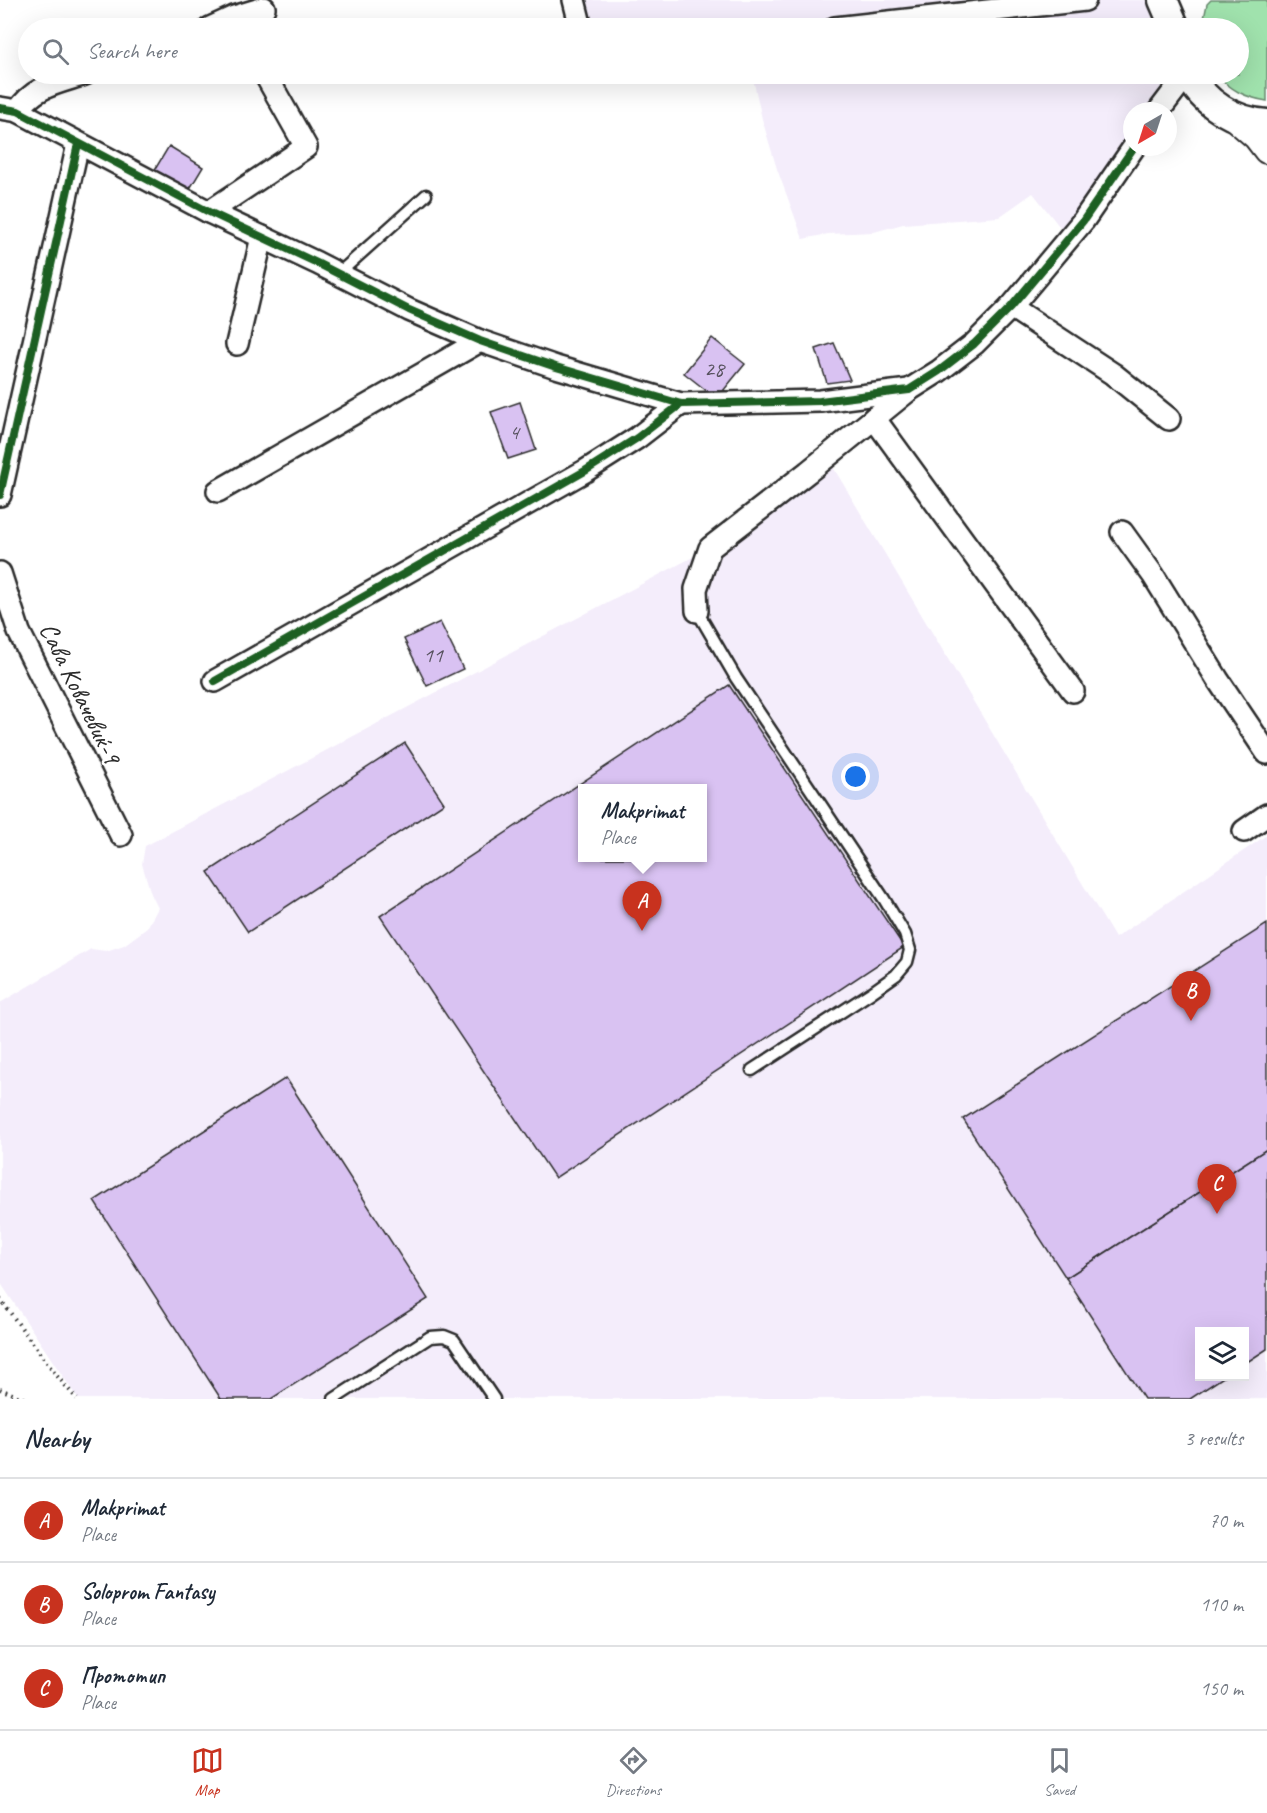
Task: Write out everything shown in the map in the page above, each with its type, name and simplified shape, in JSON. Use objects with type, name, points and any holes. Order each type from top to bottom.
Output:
[{"type":"main road","points":[[1163,0],[1171,18]]},
{"type":"main road","points":[[1181,18],[1186,0]]},
{"type":"main road","points":[[1195,84],[1203,95],[1218,108],[1235,118],[1267,124]]},
{"type":"street","points":[[574,0],[578,18]]},
{"type":"street","points":[[924,18],[1085,0]]},
{"type":"street","points":[[246,18],[264,8]]},
{"type":"street","points":[[9,110],[37,90],[55,84]]},
{"type":"street","points":[[209,212],[306,147],[271,84]]},
{"type":"street","points":[[1166,102],[1180,84]]},
{"type":"street","points":[[9,110],[409,310],[480,341],[556,367],[681,404],[820,400],[909,390]]},
{"type":"street","points":[[1235,118],[1257,137],[1267,150]]},
{"type":"street","points":[[0,495],[78,144]]},
{"type":"street","points":[[697,611],[696,589],[710,548],[909,390],[939,371],[974,344],[1011,307],[1083,221],[1128,156]]},
{"type":"street","points":[[237,344],[262,237]]},
{"type":"street","points":[[1011,307],[1113,374],[1169,419]]},
{"type":"street","points":[[218,490],[480,341]]},
{"type":"street","points":[[215,681],[585,471],[637,438],[681,404]]},
{"type":"street","points":[[874,418],[1073,691]]},
{"type":"street","points":[[1122,532],[1153,575],[1218,680],[1267,753]]},
{"type":"street","name":"Сава Ковачевиќ-9","points":[[0,573],[19,632],[121,835]]},
{"type":"street","points":[[1244,831],[1267,815]]},
{"type":"lane","points":[[338,274],[426,195]]},
{"type":"lane","points":[[697,611],[736,678],[884,899],[905,934],[910,950],[907,962],[896,975],[753,1070]]},
{"type":"lane","points":[[334,1399],[430,1337],[444,1336],[454,1340],[494,1399]]},
{"type":"path","points":[[0,1299],[57,1376],[77,1399]]},
{"type":"path","points":[[0,1389],[25,1399]]},
{"type":"shaded area","points":[[574,0],[1147,0],[1152,18],[578,18]]},
{"type":"shaded area","points":[[754,84],[1162,84],[1152,102],[1123,102],[1123,150],[1102,183],[1063,231],[1033,193],[999,217],[903,224],[874,232],[828,234],[803,239],[777,169]]},
{"type":"shaded area","points":[[827,457],[1115,938],[1267,835],[1267,1399],[78,1399],[0,1282],[0,1003],[91,949],[106,951],[124,945],[147,928],[158,908],[142,864],[145,846],[710,548]]},
{"type":"green space","points":[[1211,0],[1267,0],[1267,101],[1238,92],[1227,84],[1249,84],[1249,18],[1204,18],[1207,4]]},
{"type":"building","points":[[169,146],[203,167],[188,192],[154,171]]},
{"type":"building","points":[[712,338],[745,364],[723,391],[707,391],[684,373]]},
{"type":"building","points":[[834,343],[850,380],[827,383],[816,349]]},
{"type":"building","points":[[520,402],[536,450],[508,459],[491,412]]},
{"type":"building","points":[[440,622],[463,669],[427,686],[404,639]]},
{"type":"building","points":[[729,685],[904,947],[555,1178],[380,916],[578,785],[578,862],[707,862],[707,784],[579,784]]},
{"type":"building","points":[[405,743],[444,803],[248,932],[208,872]]},
{"type":"building","points":[[1267,924],[1267,1149],[1066,1278],[963,1119]]},
{"type":"building","points":[[286,1078],[428,1299],[271,1399],[221,1399],[94,1201]]},
{"type":"building","points":[[1267,1149],[1267,1349],[1249,1361],[1249,1327],[1195,1327],[1195,1381],[1217,1381],[1190,1399],[1144,1399],[1066,1278]]},
{"type":"cycle path","points":[[0,108],[18,111],[209,212],[409,310],[480,341],[556,367],[681,404],[820,401],[909,390],[939,371],[974,344],[1011,307],[1083,221],[1128,156]]},
{"type":"cycle path","points":[[0,495],[78,144]]},
{"type":"cycle path","points":[[215,681],[585,471],[637,438],[681,404]]},
{"type":"place","name":"Makprimat","points":[[642,931]]},
{"type":"place","name":"Soloprom Fantasy","points":[[1191,1021]]},
{"type":"place","name":"Прототип","points":[[1217,1214]]}]
